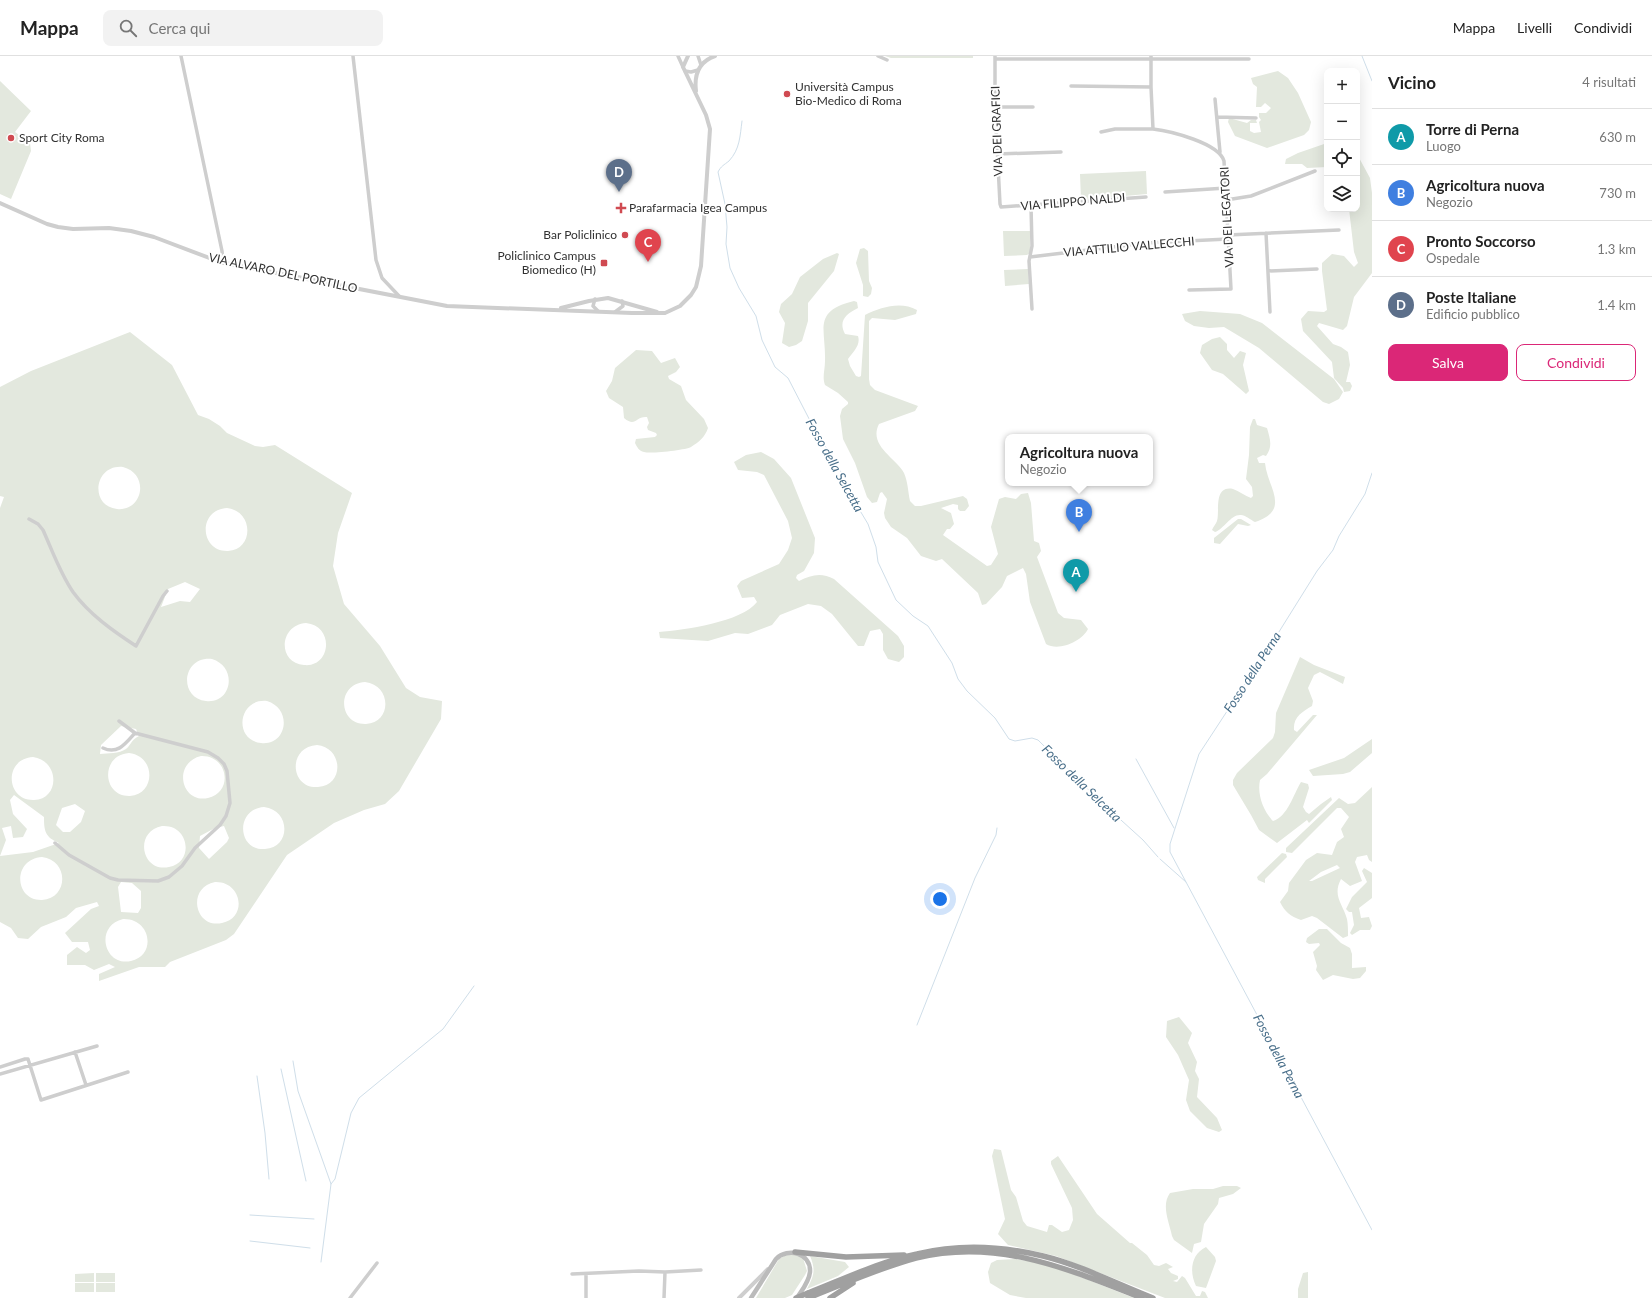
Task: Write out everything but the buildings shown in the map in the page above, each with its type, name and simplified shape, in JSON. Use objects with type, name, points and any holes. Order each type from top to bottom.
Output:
[{"type":"highway","points":[[793,1252],[864,1258],[965,1248],[1014,1250],[1050,1259],[1153,1298]]},
{"type":"highway","points":[[797,1298],[808,1296],[909,1260],[966,1252],[1014,1255],[1046,1262],[1142,1298]]},
{"type":"highway","points":[[808,1296],[882,1264],[916,1254]]},
{"type":"highway","points":[[830,1298],[865,1275]]},
{"type":"main road","points":[[751,1298],[778,1256],[793,1252],[806,1259],[810,1270],[808,1280],[797,1298]]},
{"type":"street","points":[[181,56],[222,251],[223,262]]},
{"type":"street","points":[[353,56],[376,260],[382,278],[399,296]]},
{"type":"street","points":[[661,313],[672,311],[685,302],[693,292],[698,279],[701,266],[711,134],[709,122],[678,56]]},
{"type":"street","points":[[684,69],[688,56]]},
{"type":"street","points":[[697,96],[696,79],[699,68],[698,56]]},
{"type":"street","points":[[684,69],[691,72],[715,56]]},
{"type":"street","points":[[878,56],[887,60]]},
{"type":"street","points":[[995,57],[1151,57],[1249,59]]},
{"type":"street","name":"VIA DEI GRAFICI","points":[[995,57],[995,107],[1001,207]]},
{"type":"street","points":[[1151,57],[1150,87],[1153,129]]},
{"type":"street","points":[[1071,86],[1150,87]]},
{"type":"street","points":[[1215,99],[1220,152]]},
{"type":"street","points":[[995,107],[1033,107]]},
{"type":"street","points":[[1217,117],[1256,118]]},
{"type":"street","name":"VIA DEI LEGATORI","points":[[1101,132],[1115,129],[1153,129],[1184,135],[1220,152],[1224,161],[1231,289],[1189,290]]},
{"type":"street","points":[[997,154],[1061,152]]},
{"type":"street","points":[[1226,200],[1251,196],[1315,172]]},
{"type":"street","points":[[1165,192],[1226,188]]},
{"type":"street","name":"VIA FILIPPO NALDI","points":[[1001,207],[1031,206],[1146,196]]},
{"type":"street","name":"VIA ALVARO DEL PORTILLO","points":[[0,203],[53,226],[73,230],[109,228],[131,231],[154,237],[223,262],[453,306],[661,313]]},
{"type":"street","points":[[1031,206],[1032,247],[1030,257],[1032,309]]},
{"type":"street","name":"VIA ATTILIO VALLECCHI","points":[[1030,257],[1146,243],[1266,233],[1339,230]]},
{"type":"street","points":[[1266,233],[1270,312]]},
{"type":"street","points":[[1268,271],[1317,269]]},
{"type":"street","name":"VIA ALVARO DEL PORTILLO","points":[[551,309],[564,308],[595,299],[609,298],[661,313]]},
{"type":"street","points":[[595,299],[593,306],[598,311]]},
{"type":"street","points":[[614,312],[622,308],[623,304],[621,301]]},
{"type":"street","points":[[29,519],[38,524],[43,530],[65,578],[80,601],[110,629],[136,646],[167,591]]},
{"type":"street","points":[[55,844],[69,855],[110,878],[129,881],[158,881],[176,873],[195,848],[220,825],[226,816],[230,803],[227,771],[224,764],[218,758],[208,752],[135,733],[119,721]]},
{"type":"street","points":[[103,748],[112,751],[123,747],[135,733]]},
{"type":"street","points":[[0,1074],[97,1046]]},
{"type":"street","points":[[75,1052],[86,1085]]},
{"type":"street","points":[[0,1067],[25,1059],[28,1060],[42,1100],[128,1072]]},
{"type":"street","points":[[350,1298],[377,1263]]},
{"type":"street","points":[[739,1298],[770,1267]]},
{"type":"street","points":[[572,1274],[701,1270]]},
{"type":"street","points":[[664,1298],[665,1272]]},
{"type":"street","points":[[586,1274],[586,1298]]},
{"type":"shaded area","points":[[885,56],[973,56],[973,58],[891,58]]},
{"type":"shaded area","points":[[1278,71],[1288,78],[1298,93],[1311,122],[1309,130],[1304,135],[1267,148],[1235,136],[1228,122],[1229,118],[1247,123],[1251,120],[1256,120],[1257,123],[1250,123],[1250,131],[1254,133],[1261,132],[1259,122],[1261,120],[1259,113],[1266,113],[1271,108],[1265,103],[1261,107],[1256,107],[1257,87],[1253,84],[1251,78]]},
{"type":"shaded area","name":"Sport City Roma","points":[[0,81],[31,111],[15,132],[30,143],[31,151],[11,199],[0,194]]},
{"type":"shaded area","points":[[1324,144],[1324,167],[1307,168],[1302,164],[1285,164],[1286,159]]},
{"type":"shaded area","points":[[1360,160],[1370,178],[1372,193],[1372,273],[1354,297],[1347,326],[1343,330],[1319,323],[1317,326],[1333,344],[1348,352],[1350,365],[1346,382],[1350,382],[1352,386],[1350,391],[1344,392],[1343,388],[1334,378],[1332,362],[1303,331],[1301,319],[1308,311],[1324,312],[1327,310],[1322,263],[1332,254],[1344,256],[1354,267],[1358,263],[1354,252],[1349,212],[1360,212]]},
{"type":"shaded area","points":[[1146,171],[1147,194],[1081,200],[1080,174]]},
{"type":"shaded area","points":[[1003,231],[1030,231],[1030,253],[1027,255],[1004,256]]},
{"type":"shaded area","points":[[864,248],[868,251],[869,281],[872,288],[871,294],[868,297],[863,296],[863,285],[856,263],[860,249]]},
{"type":"shaded area","points":[[837,253],[839,254],[834,271],[808,303],[808,321],[802,341],[789,347],[782,343],[785,323],[779,312],[781,304],[792,294],[800,277],[823,259]]},
{"type":"shaded area","points":[[1028,269],[1029,284],[1005,286],[1004,270]]},
{"type":"shaded area","points":[[854,301],[857,302],[858,308],[844,318],[842,325],[845,334],[858,336],[859,339],[854,351],[848,359],[856,376],[859,377],[861,376],[865,315],[891,306],[911,307],[917,310],[916,314],[895,320],[872,318],[869,321],[870,385],[875,390],[918,406],[915,411],[879,424],[877,432],[877,439],[880,445],[904,473],[910,501],[915,506],[921,506],[963,496],[967,499],[969,506],[965,511],[960,511],[958,509],[958,505],[953,504],[941,508],[951,513],[954,524],[950,529],[947,529],[943,535],[987,566],[991,565],[998,554],[991,527],[999,499],[1005,497],[1016,499],[1021,494],[1028,493],[1031,503],[1034,541],[1039,543],[1041,551],[1037,557],[1058,613],[1064,618],[1081,620],[1088,629],[1081,638],[1063,646],[1057,647],[1046,644],[1030,602],[1026,574],[1023,568],[1007,576],[1002,587],[986,604],[982,605],[978,593],[942,559],[936,561],[921,556],[907,538],[891,527],[885,518],[884,513],[887,499],[882,492],[880,493],[877,502],[872,503],[867,497],[855,463],[843,439],[840,416],[842,409],[848,404],[848,402],[838,393],[825,385],[824,379],[824,323],[832,310],[841,305]]},
{"type":"shaded area","points":[[1200,311],[1240,314],[1262,323],[1334,379],[1343,392],[1339,399],[1329,404],[1323,402],[1259,348],[1224,327],[1209,328],[1194,326],[1185,321],[1182,314]]},
{"type":"shaded area","points":[[130,332],[172,365],[198,415],[209,419],[220,426],[227,433],[255,446],[263,447],[275,445],[352,493],[338,533],[333,566],[344,604],[380,646],[406,688],[420,697],[442,701],[441,719],[399,791],[385,804],[364,810],[334,823],[287,855],[234,934],[226,940],[170,962],[165,967],[139,967],[99,981],[99,974],[115,967],[109,964],[94,970],[85,965],[67,965],[67,955],[77,947],[86,953],[90,950],[88,942],[72,942],[65,933],[91,909],[99,906],[97,902],[76,908],[66,917],[41,927],[28,939],[18,938],[11,928],[0,922],[0,856],[0,508],[4,497],[0,496],[0,387],[31,371]],"holes":[[[123,467],[132,471],[140,484],[140,492],[133,505],[126,508],[117,509],[108,506],[102,501],[99,494],[101,478],[106,472],[113,468]],[[227,508],[236,511],[242,516],[246,523],[246,538],[243,544],[237,549],[228,551],[219,550],[212,545],[207,538],[207,523],[217,510]],[[185,582],[200,589],[190,602],[180,601],[161,607],[168,589]],[[306,623],[315,626],[322,631],[325,638],[326,646],[324,654],[320,660],[313,664],[304,665],[295,663],[289,658],[286,651],[286,637],[290,630],[297,625]],[[212,659],[220,663],[226,669],[228,677],[226,691],[222,697],[215,700],[206,701],[197,698],[191,693],[187,678],[194,664],[202,660]],[[365,682],[374,685],[380,690],[384,696],[385,704],[381,717],[375,722],[366,724],[357,723],[350,718],[346,712],[344,704],[345,696],[349,690],[356,684]],[[267,701],[275,705],[281,711],[284,726],[277,739],[270,742],[261,743],[252,740],[246,735],[243,728],[245,712],[250,706],[257,702]],[[121,726],[136,729],[139,736],[126,749],[117,753],[100,754],[101,745]],[[317,745],[326,748],[336,759],[336,774],[333,780],[327,785],[318,787],[309,786],[302,782],[297,775],[297,760],[307,747]],[[129,753],[138,756],[144,761],[148,767],[149,775],[145,789],[139,794],[130,796],[121,795],[114,790],[108,776],[109,768],[113,761],[120,755]],[[201,756],[210,757],[217,761],[222,767],[224,774],[222,789],[208,798],[199,798],[191,795],[186,789],[183,774],[186,766],[192,760]],[[33,757],[42,760],[48,765],[52,772],[53,780],[49,793],[43,798],[34,800],[25,799],[18,794],[13,787],[13,772],[17,765],[23,759]],[[14,795],[44,817],[46,833],[54,841],[59,843],[33,852],[0,856],[6,840],[2,828],[11,826],[13,838],[23,837],[27,829],[13,814],[10,800]],[[75,804],[85,811],[81,822],[70,832],[63,832],[56,825],[62,808]],[[264,807],[273,810],[283,821],[283,836],[280,842],[274,847],[265,849],[256,848],[249,844],[245,837],[243,830],[244,822],[248,815],[255,809]],[[162,826],[171,827],[178,831],[183,837],[185,844],[183,858],[177,864],[169,867],[160,867],[152,864],[144,851],[144,843],[147,836],[153,830]],[[224,826],[229,838],[227,842],[209,859],[199,848],[200,836],[215,828]],[[42,857],[51,860],[61,871],[61,886],[57,893],[51,898],[42,900],[33,899],[26,894],[22,887],[20,880],[21,872],[25,865],[32,859]],[[121,882],[132,883],[141,891],[141,908],[138,913],[121,912],[118,887]],[[215,882],[224,883],[231,887],[236,893],[238,900],[236,914],[230,920],[222,923],[213,923],[205,920],[200,914],[197,899],[200,892],[206,886]],[[123,919],[132,920],[140,924],[145,930],[147,937],[145,952],[131,961],[122,961],[114,958],[106,945],[108,929],[114,923]]]},
{"type":"shaded area","points":[[1220,337],[1227,344],[1227,350],[1234,358],[1240,351],[1246,353],[1243,365],[1249,391],[1246,394],[1223,374],[1212,370],[1200,353],[1202,345],[1212,339]]},
{"type":"shaded area","points":[[636,350],[652,351],[661,363],[675,358],[680,367],[676,372],[668,376],[669,379],[681,386],[686,400],[704,419],[708,428],[701,439],[691,447],[661,452],[641,451],[635,443],[636,439],[655,437],[657,435],[656,433],[648,430],[647,427],[649,423],[647,417],[640,418],[633,422],[628,421],[624,418],[623,407],[609,398],[606,391],[612,381],[615,368]]},
{"type":"shaded area","points":[[1253,419],[1255,419],[1257,425],[1267,428],[1270,449],[1266,456],[1263,455],[1257,458],[1259,463],[1265,463],[1275,497],[1275,504],[1272,511],[1266,517],[1255,522],[1244,516],[1237,515],[1215,532],[1212,530],[1217,521],[1219,500],[1222,491],[1233,489],[1251,498],[1253,496],[1252,487],[1246,479],[1250,427]]},
{"type":"shaded area","points":[[761,452],[774,459],[791,478],[815,538],[814,553],[804,571],[797,575],[796,578],[799,581],[808,577],[820,575],[834,579],[898,636],[904,646],[904,657],[899,662],[888,659],[883,650],[883,634],[880,629],[870,631],[864,646],[858,646],[832,614],[821,606],[808,604],[780,615],[772,625],[748,634],[735,633],[708,641],[660,638],[659,632],[712,624],[739,615],[750,609],[757,602],[754,597],[742,598],[737,586],[741,581],[779,564],[788,550],[792,538],[788,521],[764,475],[757,472],[738,470],[734,462],[746,455]]},
{"type":"shaded area","points":[[1238,519],[1241,519],[1251,525],[1248,526],[1238,524],[1220,544],[1214,543],[1214,538]]},
{"type":"shaded area","points":[[1300,657],[1314,665],[1345,677],[1343,684],[1320,672],[1314,675],[1308,688],[1313,701],[1312,706],[1299,715],[1294,725],[1294,730],[1297,732],[1313,715],[1317,715],[1267,774],[1260,780],[1260,796],[1266,812],[1273,821],[1283,815],[1301,782],[1308,784],[1309,788],[1303,807],[1309,814],[1331,797],[1332,800],[1309,823],[1307,820],[1277,843],[1259,830],[1233,785],[1233,780],[1237,773],[1273,738],[1275,732],[1276,713]]},
{"type":"shaded area","points":[[1372,739],[1372,753],[1350,772],[1343,774],[1313,776],[1309,770],[1344,758]]},
{"type":"shaded area","points":[[1372,787],[1372,862],[1369,860],[1367,855],[1357,857],[1355,862],[1362,881],[1350,886],[1341,879],[1338,895],[1348,923],[1348,936],[1343,938],[1317,918],[1312,916],[1301,920],[1294,917],[1286,911],[1280,902],[1288,891],[1289,883],[1306,860],[1317,853],[1332,855],[1337,842],[1344,837],[1341,829],[1349,817],[1341,808],[1337,808],[1292,853],[1286,852],[1286,848],[1339,798],[1348,804],[1355,803]],"holes":[[[1337,865],[1340,868],[1312,881],[1309,881],[1321,872]]]},
{"type":"shaded area","points":[[1282,853],[1286,854],[1287,857],[1265,879],[1265,883],[1258,880],[1257,877]]},
{"type":"shaded area","points":[[1364,868],[1372,873],[1372,898],[1359,908],[1361,918],[1369,917],[1372,926],[1370,930],[1360,930],[1352,935],[1350,933],[1354,925],[1352,912],[1349,912],[1346,909],[1352,897],[1367,882],[1362,871]]},
{"type":"shaded area","points":[[1319,929],[1327,929],[1341,943],[1350,948],[1352,954],[1352,968],[1366,967],[1366,971],[1360,978],[1353,979],[1333,975],[1323,980],[1316,970],[1317,966],[1313,952],[1320,945],[1319,943],[1309,944],[1306,942],[1307,938]]},
{"type":"shaded area","points":[[1179,1017],[1192,1033],[1188,1043],[1197,1062],[1195,1071],[1199,1079],[1197,1097],[1217,1118],[1222,1130],[1219,1132],[1207,1128],[1190,1111],[1186,1100],[1189,1080],[1178,1055],[1166,1037],[1167,1021]]},
{"type":"shaded area","points":[[994,1149],[1001,1150],[1011,1190],[1016,1197],[1023,1221],[1027,1226],[1047,1232],[1049,1225],[1052,1225],[1062,1232],[1069,1230],[1073,1220],[1072,1208],[1051,1164],[1051,1161],[1058,1156],[1097,1214],[1130,1243],[1147,1255],[1154,1265],[1159,1266],[1166,1263],[1173,1267],[1168,1269],[1171,1273],[1178,1276],[1178,1279],[1173,1281],[1177,1282],[1182,1276],[1185,1278],[1196,1296],[1200,1296],[1202,1291],[1205,1292],[1208,1298],[1165,1298],[1056,1256],[1008,1245],[998,1234],[1005,1219],[992,1156]]},
{"type":"shaded area","points":[[1223,1186],[1237,1186],[1241,1188],[1233,1194],[1219,1198],[1218,1204],[1204,1224],[1201,1242],[1194,1244],[1192,1253],[1174,1240],[1172,1236],[1166,1214],[1167,1198],[1170,1193],[1193,1189],[1213,1189]]},
{"type":"shaded area","points":[[1206,1247],[1215,1257],[1216,1261],[1206,1288],[1196,1286],[1192,1275],[1192,1269],[1194,1259],[1197,1254]]},
{"type":"shaded area","points":[[788,1254],[795,1254],[803,1258],[807,1271],[792,1295],[785,1298],[756,1298],[779,1259]]},
{"type":"shaded area","points":[[810,1256],[845,1262],[849,1267],[838,1276],[807,1289],[814,1269]]},
{"type":"shaded area","points":[[1015,1259],[1048,1264],[1134,1298],[1026,1298],[1010,1295],[990,1283],[988,1272],[991,1263],[997,1260]]},
{"type":"shaded area","points":[[1308,1272],[1308,1298],[1298,1298],[1298,1289],[1303,1273]]},
{"type":"shaded area","points":[[94,1273],[94,1282],[75,1282],[75,1274]]},
{"type":"shaded area","points":[[96,1273],[115,1273],[115,1282],[96,1282]]},
{"type":"shaded area","points":[[75,1283],[94,1283],[94,1292],[75,1292]]},
{"type":"shaded area","points":[[96,1283],[115,1283],[115,1292],[96,1292]]},
{"type":"waterway","name":"Fosso della Perna","points":[[1362,56],[1372,81]]},
{"type":"waterway","name":"Fosso della Selcetta","points":[[742,121],[739,142],[735,152],[729,161],[721,167],[718,172],[725,204],[727,227],[726,244],[730,268],[739,288],[756,316],[762,340],[775,367],[788,378],[820,440],[830,452],[853,499],[868,524],[876,547],[878,562],[896,600],[913,616],[928,626],[952,663],[958,679],[967,691],[995,718],[1009,739],[1015,741],[1032,738],[1038,740],[1100,801],[1143,840],[1158,857]]},
{"type":"waterway","name":"Fosso della Perna","points":[[1186,882],[1170,852],[1170,844],[1199,754],[1317,571],[1333,550],[1339,536],[1365,494],[1372,473]]},
{"type":"waterway","points":[[1136,759],[1174,828]]},
{"type":"waterway","points":[[917,1025],[975,878],[996,835],[997,828]]},
{"type":"waterway","name":"Fosso della Perna","points":[[1160,859],[1186,882],[1372,1230]]},
{"type":"waterway","points":[[331,1184],[335,1179],[351,1113],[359,1098],[443,1029],[474,986]]},
{"type":"waterway","points":[[293,1061],[298,1091],[331,1184],[321,1262]]},
{"type":"waterway","points":[[281,1069],[306,1181]]},
{"type":"waterway","points":[[257,1076],[265,1133],[269,1179]]},
{"type":"waterway","points":[[250,1215],[314,1219]]},
{"type":"waterway","points":[[250,1241],[310,1248]]},
{"type":"place","name":"Università Campus Bio-Medico di Roma","points":[[787,94]]},
{"type":"place","name":"Sport City Roma","points":[[11,138]]},
{"type":"place","name":"Poste Italiane","points":[[619,192]]},
{"type":"place","name":"Parafarmacia Igea Campus","points":[[621,208]]},
{"type":"place","name":"Bar Policlinico","points":[[625,235]]},
{"type":"place","name":"Pronto Soccorso","points":[[648,262]]},
{"type":"place","name":"Policlinico Campus Biomedico (H)","points":[[604,263]]},
{"type":"place","name":"Agricoltura nuova","points":[[1079,532]]},
{"type":"place","name":"Torre di Perna","points":[[1076,592]]}]
